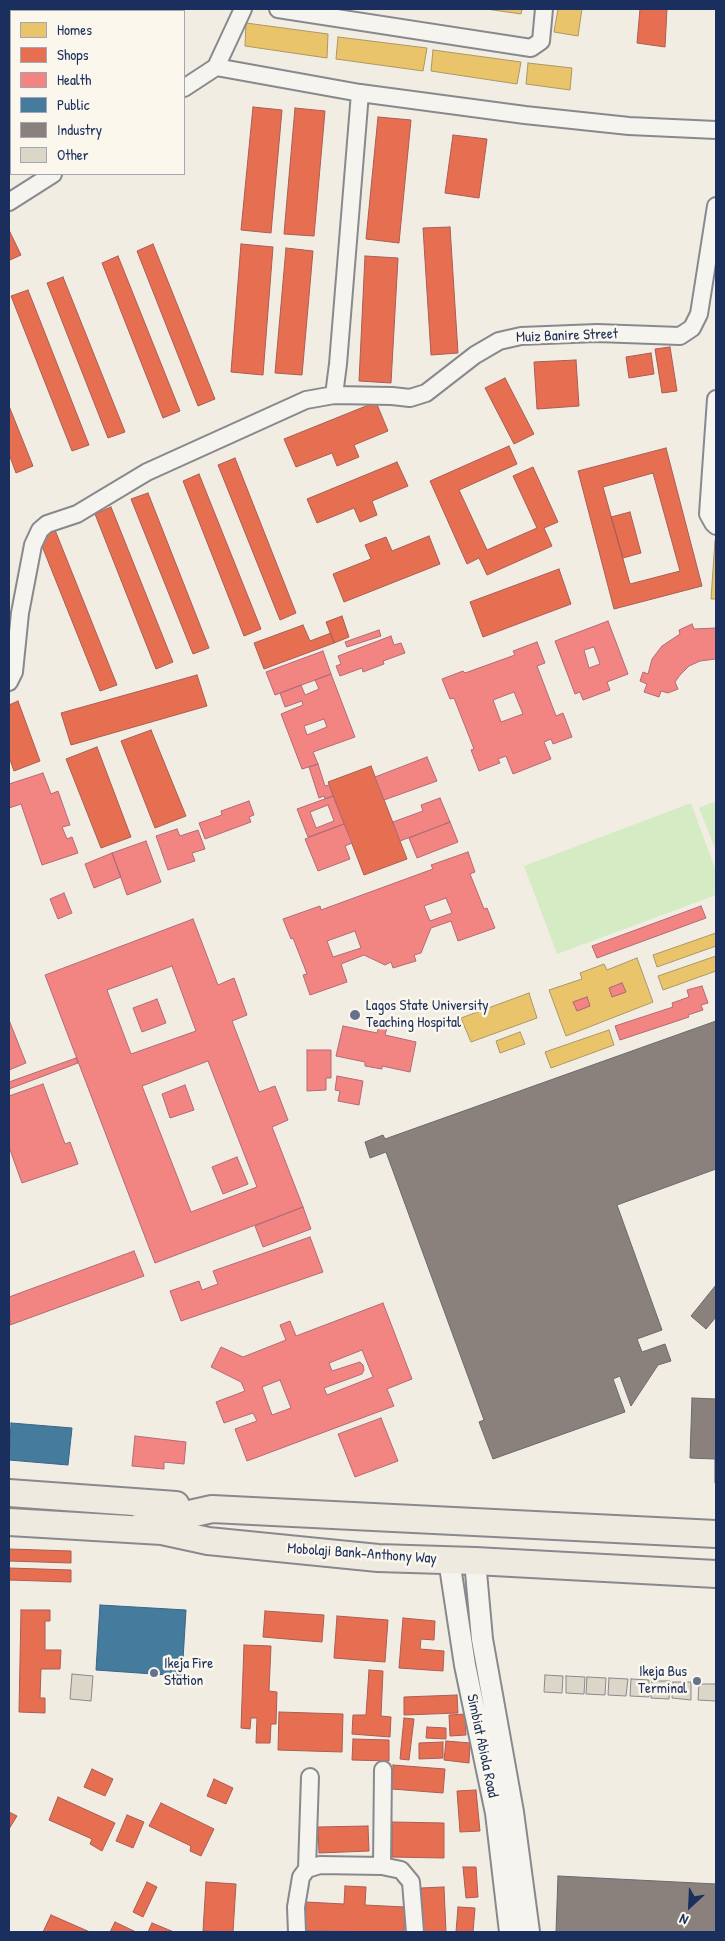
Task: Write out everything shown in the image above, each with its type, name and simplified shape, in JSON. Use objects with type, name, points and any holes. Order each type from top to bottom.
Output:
[{"type":"main road","points":[[9,1493],[163,1503],[212,1509]]},
{"type":"main road","name":"Mobolaji Bank-Anthony Way","points":[[9,1522],[162,1525],[212,1509],[716,1534]]},
{"type":"main road","name":"Mobolaji Bank-Anthony Way","points":[[9,1512],[162,1525],[208,1541],[378,1558],[716,1574]]},
{"type":"main road","points":[[9,1535],[161,1543],[208,1541]]},
{"type":"street","points":[[185,87],[216,67],[244,9]]},
{"type":"street","points":[[278,9],[328,13],[531,48],[541,41],[544,9]]},
{"type":"street","points":[[216,67],[360,93],[525,115],[629,126],[716,130]]},
{"type":"street","points":[[334,395],[360,93]]},
{"type":"street","points":[[9,202],[51,175]]},
{"type":"street","name":"Muiz Banire Street","points":[[9,682],[14,672],[20,613],[33,545],[40,530],[47,524],[77,514],[147,472],[306,400],[334,395],[410,398],[426,393],[475,355],[499,341],[521,336],[598,332],[680,336],[692,328],[699,314],[716,206]]},
{"type":"street","points":[[716,399],[708,514],[712,524],[716,526]]},
{"type":"street","points":[[462,1561],[482,1639],[512,1812],[529,1932]]},
{"type":"street","name":"Simbiat Abiola Road","points":[[462,1561],[465,1665],[496,1812],[510,1932]]},
{"type":"street","points":[[382,1866],[383,1770]]},
{"type":"street","points":[[297,1932],[296,1908],[301,1877],[307,1869],[310,1777]]},
{"type":"street","points":[[307,1869],[320,1865],[382,1866],[401,1870],[411,1882],[415,1932]]},
{"type":"green space","points":[[716,801],[716,851],[699,808]]},
{"type":"green space","points":[[691,803],[716,871],[716,895],[557,954],[524,866]]},
{"type":"building: Homes","points":[[486,9],[522,9],[521,14]]},
{"type":"building: Homes","points":[[558,9],[582,9],[578,36],[554,32]]},
{"type":"building: Homes","points":[[246,23],[328,34],[327,58],[245,46]]},
{"type":"building: Homes","points":[[338,37],[427,48],[423,71],[336,59]]},
{"type":"building: Homes","points":[[433,50],[521,62],[517,84],[431,71]]},
{"type":"building: Homes","points":[[528,63],[572,68],[570,90],[526,84]]},
{"type":"building: Homes","points":[[715,541],[716,599],[711,599]]},
{"type":"building: Homes","points":[[716,933],[716,946],[657,967],[653,955]]},
{"type":"building: Homes","points":[[716,956],[716,971],[663,990],[658,976]]},
{"type":"building: Homes","points":[[637,958],[653,1002],[566,1036],[549,990],[582,979],[580,973],[604,964],[607,970]],"holes":[[[622,983],[626,992],[612,997],[609,988]],[[587,997],[590,1006],[577,1011],[573,1002]]]},
{"type":"building: Homes","points":[[529,993],[537,1018],[471,1042],[461,1018]]},
{"type":"building: Homes","points":[[609,1030],[614,1045],[551,1068],[545,1052]]},
{"type":"building: Homes","points":[[520,1032],[525,1044],[500,1053],[496,1041]]},
{"type":"building: Shops","points":[[18,9],[63,10],[20,10]]},
{"type":"building: Shops","points":[[145,9],[172,9],[172,10]]},
{"type":"building: Shops","points":[[640,9],[667,9],[665,47],[637,43]]},
{"type":"building: Shops","points":[[253,107],[282,110],[271,233],[241,230]]},
{"type":"building: Shops","points":[[295,108],[325,111],[314,236],[284,234]]},
{"type":"building: Shops","points":[[378,117],[411,120],[399,243],[366,239]]},
{"type":"building: Shops","points":[[453,135],[487,139],[479,198],[445,193]]},
{"type":"building: Shops","points":[[450,227],[458,353],[431,355],[423,228]]},
{"type":"building: Shops","points":[[9,230],[21,255],[10,260],[9,258]]},
{"type":"building: Shops","points":[[153,244],[215,399],[198,406],[137,251]]},
{"type":"building: Shops","points":[[241,244],[273,247],[263,375],[231,372]]},
{"type":"building: Shops","points":[[286,248],[313,251],[302,375],[275,373]]},
{"type":"building: Shops","points":[[118,256],[180,411],[163,418],[102,263]]},
{"type":"building: Shops","points":[[365,256],[398,258],[391,383],[359,381]]},
{"type":"building: Shops","points":[[63,277],[125,432],[108,438],[47,283]]},
{"type":"building: Shops","points":[[28,290],[89,445],[72,451],[11,296]]},
{"type":"building: Shops","points":[[670,347],[677,391],[662,393],[655,349]]},
{"type":"building: Shops","points":[[651,353],[654,374],[629,378],[626,357]]},
{"type":"building: Shops","points":[[576,360],[579,406],[537,409],[534,362]]},
{"type":"building: Shops","points":[[505,378],[534,434],[514,444],[485,388]]},
{"type":"building: Shops","points":[[376,402],[388,431],[354,445],[359,457],[337,466],[332,453],[296,467],[284,439]]},
{"type":"building: Shops","points":[[9,406],[33,466],[16,473],[9,454]]},
{"type":"building: Shops","points":[[509,446],[517,464],[459,490],[487,550],[537,528],[513,476],[533,467],[558,522],[544,528],[552,546],[487,575],[479,558],[467,564],[430,481]]},
{"type":"building: Shops","points":[[666,448],[702,586],[614,609],[578,471]],"holes":[[[653,473],[680,571],[630,584],[603,487]]]},
{"type":"building: Shops","points":[[235,458],[296,613],[280,620],[218,465]]},
{"type":"building: Shops","points":[[397,462],[408,486],[372,501],[377,515],[360,522],[354,508],[317,523],[307,499]]},
{"type":"building: Shops","points":[[199,474],[261,629],[244,636],[183,481]]},
{"type":"building: Shops","points":[[148,493],[209,648],[193,654],[131,499]]},
{"type":"building: Shops","points":[[111,507],[173,662],[156,669],[95,514]]},
{"type":"building: Shops","points":[[630,512],[641,553],[623,558],[611,517]]},
{"type":"building: Shops","points":[[55,530],[117,685],[100,691],[38,536]]},
{"type":"building: Shops","points":[[429,536],[440,564],[344,602],[333,574],[371,559],[365,545],[386,537],[392,551]]},
{"type":"building: Shops","points":[[559,569],[571,604],[483,637],[470,602]]},
{"type":"building: Shops","points":[[342,616],[349,637],[334,643],[326,622]]},
{"type":"building: Shops","points":[[303,625],[310,641],[331,633],[334,643],[264,669],[254,643]]},
{"type":"building: Shops","points":[[197,675],[207,706],[71,745],[61,713]]},
{"type":"building: Shops","points":[[18,701],[40,761],[14,771],[9,757],[9,705]]},
{"type":"building: Shops","points":[[151,730],[186,816],[155,828],[121,741]]},
{"type":"building: Shops","points":[[97,747],[131,837],[101,848],[66,759]]},
{"type":"building: Shops","points":[[371,766],[407,859],[364,875],[328,782]]},
{"type":"building: Shops","points":[[9,1549],[71,1551],[71,1563],[9,1561]]},
{"type":"building: Shops","points":[[9,1568],[71,1570],[71,1582],[9,1580]]},
{"type":"building: Shops","points":[[21,1610],[50,1610],[50,1621],[45,1621],[45,1650],[61,1650],[60,1669],[41,1669],[40,1698],[45,1698],[45,1713],[19,1712]]},
{"type":"building: Shops","points":[[265,1611],[324,1615],[322,1642],[263,1637]]},
{"type":"building: Shops","points":[[337,1616],[388,1620],[385,1662],[334,1658]]},
{"type":"building: Shops","points":[[403,1618],[435,1621],[434,1640],[421,1639],[420,1649],[444,1651],[443,1671],[399,1668]]},
{"type":"building: Shops","points":[[244,1645],[271,1646],[269,1691],[277,1692],[276,1724],[271,1724],[270,1743],[256,1743],[257,1718],[251,1718],[250,1729],[241,1728]]},
{"type":"building: Shops","points":[[369,1670],[383,1671],[381,1716],[391,1717],[390,1737],[352,1734],[353,1715],[366,1715]]},
{"type":"building: Shops","points":[[457,1695],[458,1713],[404,1715],[404,1697]]},
{"type":"building: Shops","points":[[279,1712],[343,1714],[342,1752],[278,1750]]},
{"type":"building: Shops","points":[[465,1714],[466,1735],[450,1736],[449,1715]]},
{"type":"building: Shops","points":[[404,1718],[414,1719],[409,1760],[400,1759]]},
{"type":"building: Shops","points":[[427,1727],[446,1728],[446,1739],[426,1738]]},
{"type":"building: Shops","points":[[353,1739],[389,1740],[389,1761],[352,1760]]},
{"type":"building: Shops","points":[[446,1741],[470,1743],[469,1763],[444,1760]]},
{"type":"building: Shops","points":[[443,1742],[443,1758],[419,1759],[419,1743]]},
{"type":"building: Shops","points":[[393,1765],[445,1769],[443,1793],[392,1789]]},
{"type":"building: Shops","points":[[92,1769],[113,1779],[105,1796],[84,1787]]},
{"type":"building: Shops","points":[[214,1779],[233,1788],[226,1804],[207,1796]]},
{"type":"building: Shops","points":[[476,1790],[480,1831],[460,1832],[457,1791]]},
{"type":"building: Shops","points":[[58,1797],[115,1823],[102,1851],[90,1844],[92,1839],[49,1820]]},
{"type":"building: Shops","points":[[161,1803],[214,1829],[201,1856],[190,1851],[191,1846],[149,1826]]},
{"type":"building: Shops","points":[[9,1812],[17,1816],[9,1829]]},
{"type":"building: Shops","points":[[127,1815],[144,1822],[133,1848],[116,1841]]},
{"type":"building: Shops","points":[[392,1822],[444,1823],[444,1858],[392,1857]]},
{"type":"building: Shops","points":[[368,1826],[369,1851],[319,1853],[318,1827]]},
{"type":"building: Shops","points":[[463,1867],[476,1867],[478,1897],[466,1898]]},
{"type":"building: Shops","points":[[147,1882],[157,1887],[143,1917],[133,1912]]},
{"type":"building: Shops","points":[[206,1882],[236,1884],[233,1932],[203,1931]]},
{"type":"building: Shops","points":[[345,1886],[366,1887],[365,1905],[405,1907],[404,1932],[305,1931],[306,1902],[344,1904]]},
{"type":"building: Shops","points":[[444,1887],[446,1932],[423,1932],[421,1888]]},
{"type":"building: Shops","points":[[458,1907],[475,1908],[473,1932],[456,1932]]},
{"type":"building: Shops","points":[[51,1915],[90,1932],[43,1932]]},
{"type":"building: Shops","points":[[115,1922],[136,1932],[110,1932]]},
{"type":"building: Shops","points":[[152,1923],[174,1932],[148,1932]]},
{"type":"building: Health","points":[[608,621],[628,674],[607,682],[610,690],[583,700],[580,692],[575,694],[555,641]],"holes":[[[594,647],[600,664],[589,668],[584,650]]]},
{"type":"building: Health","points":[[692,624],[694,629],[716,628],[716,659],[700,661],[689,666],[675,682],[678,689],[668,693],[661,691],[659,697],[644,692],[647,684],[640,681],[643,672],[648,674],[652,659],[662,646],[680,634],[679,630]]},
{"type":"building: Health","points":[[379,630],[381,636],[347,647],[345,642]]},
{"type":"building: Health","points":[[391,636],[394,645],[401,643],[405,653],[383,661],[384,664],[363,672],[362,668],[340,676],[336,666],[341,664],[338,656]]},
{"type":"building: Health","points":[[537,642],[545,663],[537,666],[556,716],[563,713],[572,737],[553,744],[551,739],[544,742],[551,759],[513,774],[506,756],[498,759],[500,763],[479,771],[471,750],[474,749],[454,698],[450,699],[442,679],[515,655],[513,651]],"holes":[[[514,692],[523,714],[501,722],[493,700]]]},
{"type":"building: Health","points":[[323,651],[331,674],[275,695],[266,672]]},
{"type":"building: Health","points":[[331,674],[355,737],[313,752],[318,764],[302,769],[281,714],[303,705],[302,701],[285,707],[280,693],[301,685],[305,695],[319,689],[315,680]],"holes":[[[324,719],[327,727],[307,735],[304,726]]]},
{"type":"building: Health","points":[[427,757],[437,781],[384,800],[375,777]]},
{"type":"building: Health","points":[[318,764],[325,786],[329,785],[333,796],[325,799],[324,796],[319,798],[309,767]]},
{"type":"building: Health","points":[[43,773],[51,794],[58,791],[70,825],[62,827],[67,839],[72,837],[78,853],[42,865],[21,804],[9,808],[9,784]]},
{"type":"building: Health","points":[[333,796],[344,824],[308,837],[297,809]],"holes":[[[328,805],[334,821],[316,828],[310,812]]]},
{"type":"building: Health","points":[[440,798],[450,822],[400,841],[393,822],[423,811],[421,805]]},
{"type":"building: Health","points":[[249,801],[254,815],[249,817],[251,822],[205,839],[199,823],[222,815],[221,811]]},
{"type":"building: Health","points":[[450,822],[458,842],[417,858],[409,838]]},
{"type":"building: Health","points":[[344,824],[352,843],[345,846],[350,859],[318,871],[305,839]]},
{"type":"building: Health","points":[[177,829],[180,836],[198,830],[205,849],[192,853],[195,861],[168,870],[156,836]]},
{"type":"building: Health","points":[[146,841],[161,882],[127,895],[112,853]]},
{"type":"building: Health","points":[[468,852],[475,872],[470,874],[484,909],[487,908],[495,928],[458,941],[451,921],[431,928],[421,953],[414,955],[416,961],[393,968],[391,962],[385,965],[364,955],[341,964],[347,982],[310,995],[303,975],[307,974],[293,938],[291,939],[283,919],[320,906],[321,910],[433,869],[431,865]],"holes":[[[446,898],[452,913],[430,921],[424,906]],[[355,931],[361,948],[333,957],[327,941]]]},
{"type":"building: Health","points":[[112,853],[121,877],[94,888],[85,864]]},
{"type":"building: Health","points":[[64,893],[72,913],[58,919],[50,899]]},
{"type":"building: Health","points":[[701,906],[706,918],[597,958],[592,946]]},
{"type":"building: Health","points":[[193,919],[218,985],[234,978],[247,1015],[232,1021],[259,1092],[275,1086],[288,1120],[272,1127],[303,1207],[155,1263],[45,975]],"holes":[[[172,966],[196,1031],[131,1054],[107,990]],[[208,1061],[257,1187],[191,1212],[142,1086]]]},
{"type":"building: Health","points":[[622,983],[626,992],[612,997],[609,988]]},
{"type":"building: Health","points":[[702,986],[708,1003],[701,1005],[703,1010],[688,1015],[689,1017],[620,1040],[615,1026],[673,1007],[672,1003],[689,997],[687,990]]},
{"type":"building: Health","points":[[587,997],[590,1006],[577,1011],[573,1002]]},
{"type":"building: Health","points":[[157,999],[166,1023],[142,1032],[133,1008]]},
{"type":"building: Health","points":[[9,1020],[26,1063],[9,1070]]},
{"type":"building: Health","points":[[343,1026],[377,1033],[379,1026],[387,1028],[385,1035],[416,1042],[410,1072],[382,1066],[382,1069],[365,1066],[365,1062],[336,1056]]},
{"type":"building: Health","points":[[307,1050],[331,1050],[331,1078],[326,1078],[326,1090],[307,1091]]},
{"type":"building: Health","points":[[76,1058],[78,1063],[9,1089],[9,1082]]},
{"type":"building: Health","points":[[337,1076],[363,1081],[359,1105],[338,1101],[340,1091],[335,1090]]},
{"type":"building: Health","points":[[43,1084],[65,1144],[70,1142],[78,1164],[22,1183],[9,1147],[9,1096]]},
{"type":"building: Health","points":[[185,1085],[194,1110],[170,1118],[162,1094]]},
{"type":"building: Health","points":[[237,1157],[248,1184],[223,1194],[212,1167]]},
{"type":"building: Health","points":[[303,1207],[311,1229],[263,1247],[255,1226]]},
{"type":"building: Health","points":[[310,1237],[323,1272],[181,1321],[170,1291],[199,1281],[202,1290],[218,1284],[213,1271]]},
{"type":"building: Health","points":[[134,1251],[144,1276],[10,1325],[9,1297]]},
{"type":"building: Health","points":[[383,1303],[412,1379],[387,1389],[394,1406],[247,1461],[235,1429],[257,1421],[253,1413],[224,1423],[216,1402],[245,1391],[241,1382],[211,1367],[221,1347],[243,1357],[286,1340],[280,1325],[290,1321],[296,1336]],"holes":[[[362,1350],[373,1377],[327,1395],[324,1388],[362,1374],[364,1370],[360,1362],[332,1371],[329,1363]],[[280,1380],[291,1408],[272,1415],[262,1387]]]},
{"type":"building: Health","points":[[381,1418],[398,1461],[355,1477],[338,1434]]},
{"type":"building: Health","points":[[135,1436],[186,1442],[184,1464],[164,1462],[164,1469],[132,1466]]},
{"type":"building: Public","points":[[11,1423],[72,1428],[68,1465],[9,1460]]},
{"type":"building: Public","points":[[100,1605],[186,1610],[182,1676],[96,1670]]},
{"type":"building: Industry","points":[[716,1021],[716,1169],[617,1205],[662,1330],[637,1339],[642,1352],[665,1344],[671,1361],[658,1365],[631,1406],[620,1376],[613,1379],[625,1412],[493,1459],[479,1422],[484,1420],[386,1152],[370,1158],[365,1142],[383,1135],[385,1139]]},
{"type":"building: Industry","points":[[716,1285],[716,1317],[706,1329],[691,1316]]},
{"type":"building: Industry","points":[[692,1398],[716,1399],[716,1483],[715,1459],[690,1458]]},
{"type":"building: Industry","points":[[558,1876],[716,1884],[716,1932],[556,1932]]},
{"type":"building: Other","points":[[72,1674],[93,1676],[91,1701],[70,1699]]},
{"type":"building: Other","points":[[545,1675],[563,1676],[562,1693],[544,1692]]},
{"type":"building: Other","points":[[566,1676],[585,1677],[584,1694],[566,1693]]},
{"type":"building: Other","points":[[587,1677],[606,1678],[605,1695],[586,1694]]},
{"type":"building: Other","points":[[609,1678],[628,1679],[626,1696],[608,1695]]},
{"type":"building: Other","points":[[631,1679],[649,1680],[649,1697],[630,1696]]},
{"type":"building: Other","points":[[652,1681],[670,1681],[669,1699],[651,1698]]},
{"type":"building: Other","points":[[673,1682],[691,1682],[691,1700],[672,1698]]},
{"type":"building: Other","points":[[699,1684],[716,1684],[716,1701],[698,1700]]},
{"type":"place","name":"Lagos State University Teaching Hospital","points":[[355,1015]]},
{"type":"place","name":"Ikeja Fire Station","points":[[154,1673]]},
{"type":"place","name":"Ikeja Bus Terminal","points":[[697,1681]]}]
